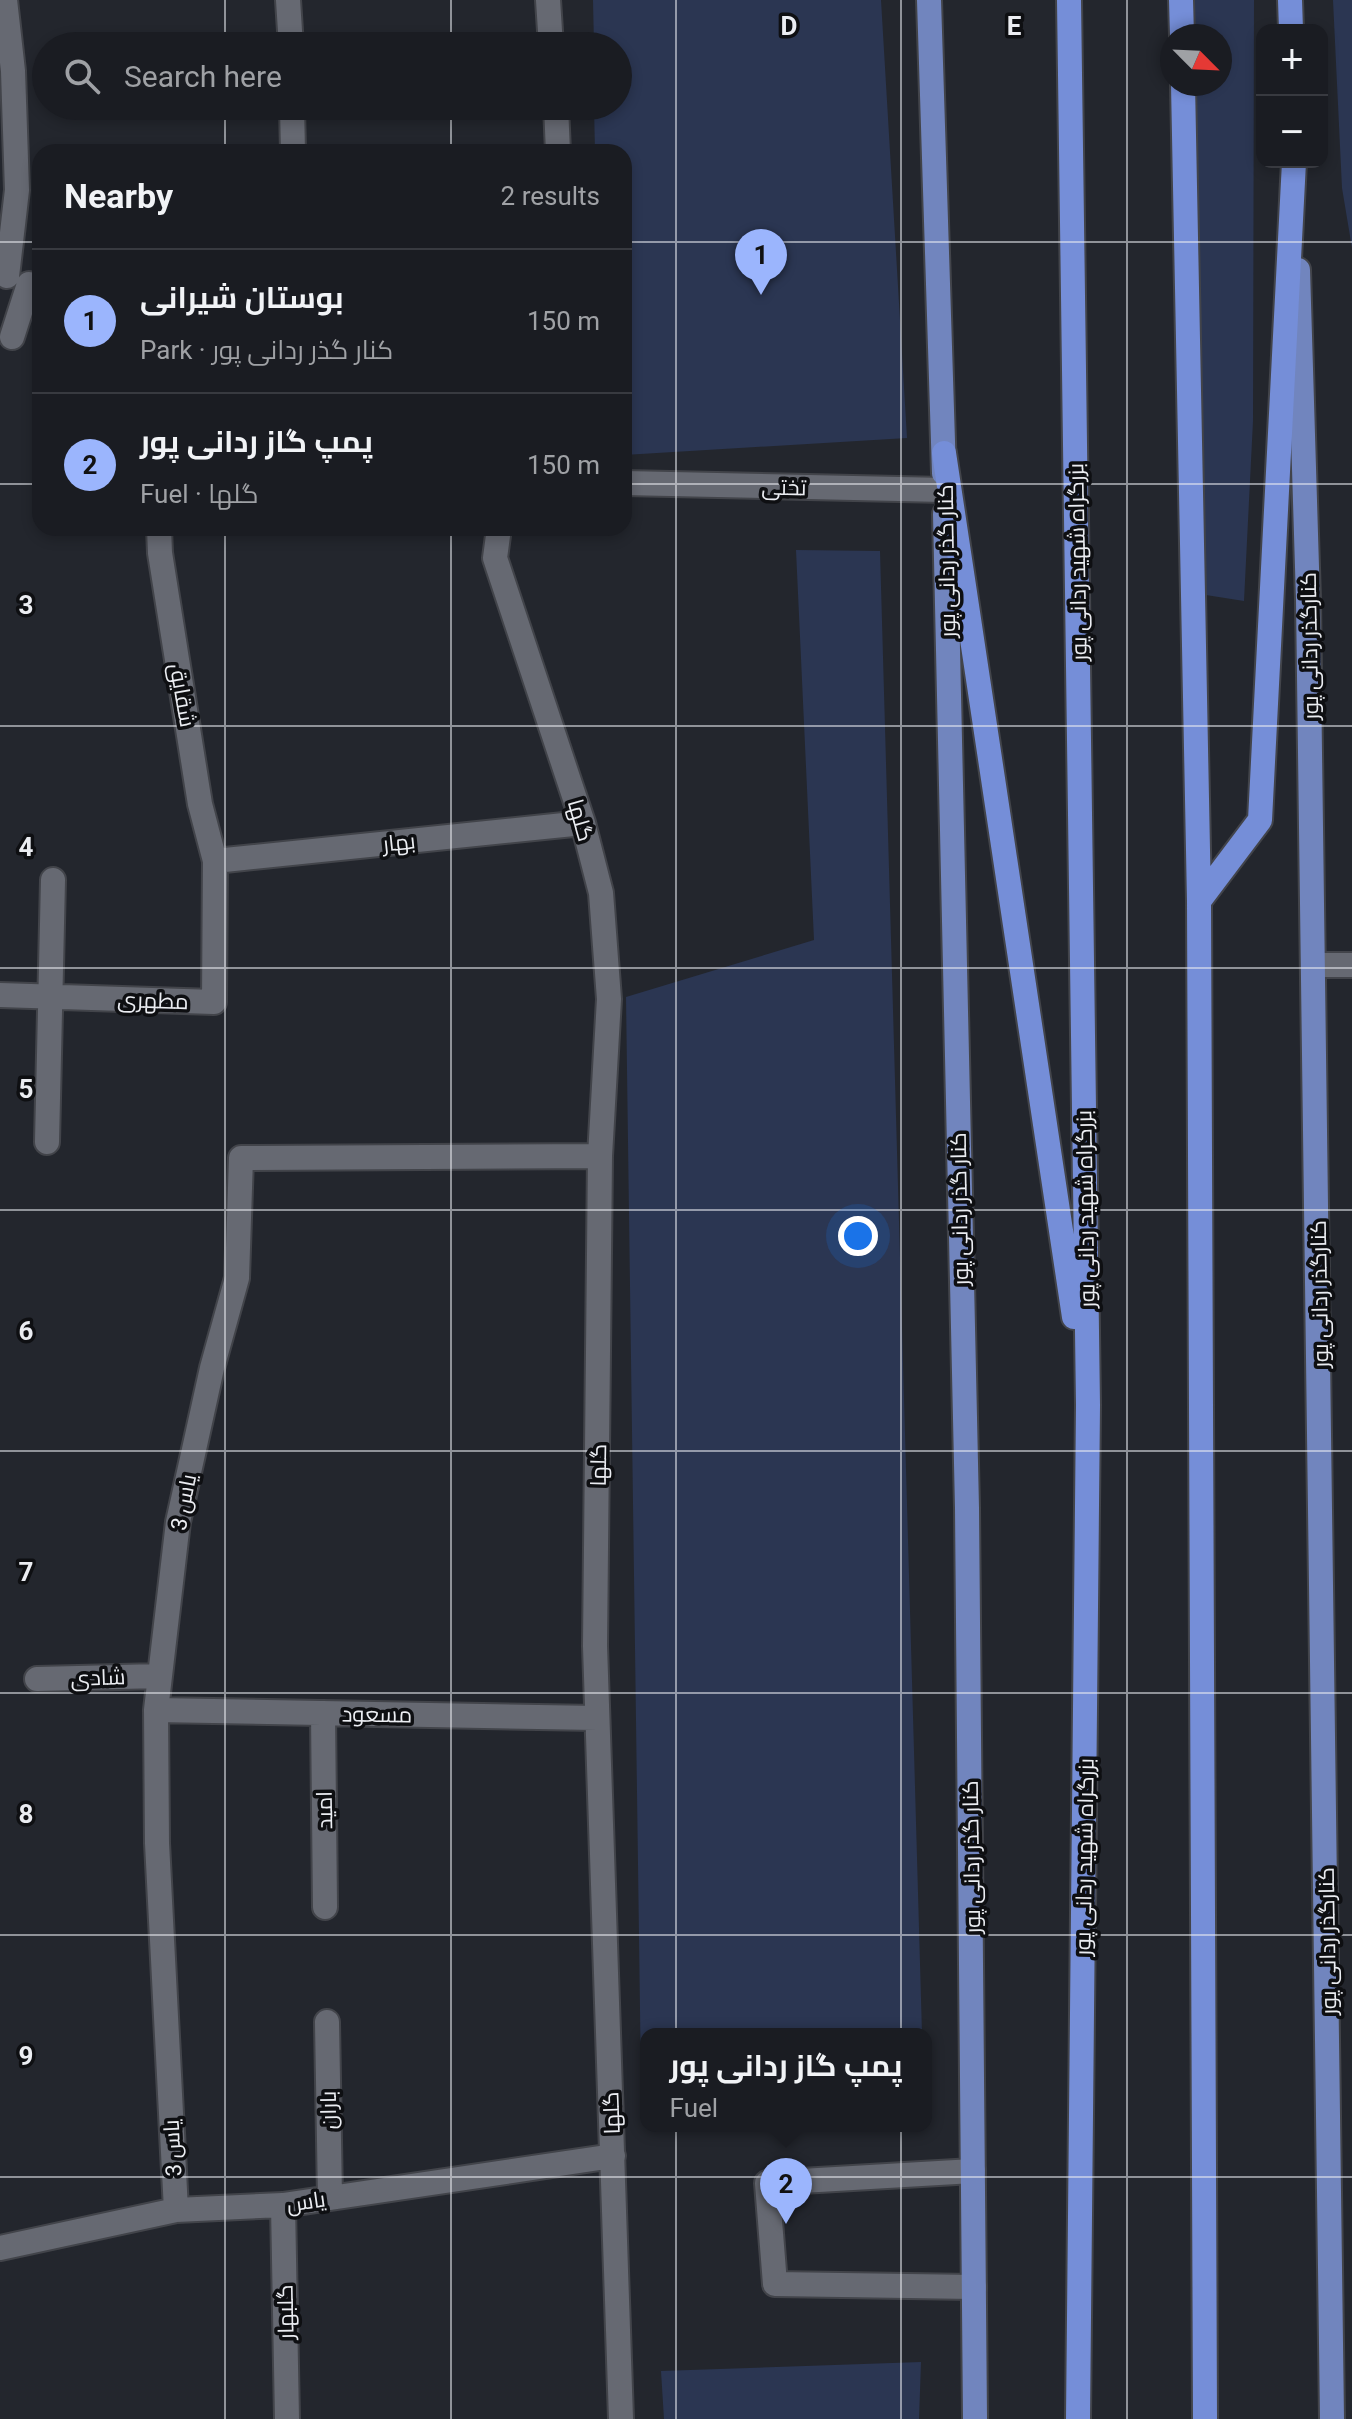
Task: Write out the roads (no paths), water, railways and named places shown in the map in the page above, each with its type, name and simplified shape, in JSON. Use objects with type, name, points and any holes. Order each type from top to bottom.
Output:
[{"type":"highway","name":"بزرگراه شهید ردانی پور","points":[[1069,0],[1088,1405],[1078,2419]]},
{"type":"highway","points":[[1181,0],[1182,24]]},
{"type":"highway","points":[[1290,0],[1291,24]]},
{"type":"highway","points":[[1183,96],[1199,901],[1205,2419]]},
{"type":"highway","points":[[1199,901],[1260,820],[1294,168]]},
{"type":"highway","points":[[944,453],[1088,1405]]},
{"type":"main road","name":"کنار گذر ردانی پور","points":[[929,0],[945,490],[967,1508],[975,2419]]},
{"type":"main road","name":"کنارگذر ردانی پور","points":[[1294,168],[1309,616],[1332,2419]]},
{"type":"street","points":[[5,0],[13,71],[19,280],[12,337]]},
{"type":"street","points":[[288,0],[290,32]]},
{"type":"street","points":[[548,0],[550,32]]},
{"type":"street","points":[[292,120],[293,144]]},
{"type":"street","points":[[557,120],[558,144]]},
{"type":"street","name":"تختی","points":[[632,483],[945,490]]},
{"type":"street","name":"شقایق","points":[[159,536],[167,604],[200,804],[215,861]]},
{"type":"street","name":"گلها","points":[[498,536],[495,558],[583,823],[601,893],[609,999],[600,1156],[595,1646],[621,2419]]},
{"type":"street","name":"بهار","points":[[215,861],[583,823]]},
{"type":"street","name":"مطهری","points":[[0,995],[214,1002],[215,861]]},
{"type":"street","points":[[47,1142],[53,880]]},
{"type":"street","points":[[1314,965],[1352,965]]},
{"type":"street","name":"یاس 3","points":[[176,2210],[157,1843],[156,1710],[178,1522],[212,1368],[237,1278],[241,1158],[600,1156]]},
{"type":"street","name":"شادی","points":[[37,1679],[160,1676]]},
{"type":"street","name":"مسعود","points":[[156,1710],[597,1718]]},
{"type":"street","name":"امید","points":[[323,1713],[325,1907]]},
{"type":"street","name":"باران","points":[[327,2022],[330,2198]]},
{"type":"street","name":"یاس","points":[[0,2248],[176,2210],[283,2205],[613,2156]]},
{"type":"street","points":[[973,2171],[767,2183],[775,2284],[974,2287]]},
{"type":"street","name":"گلبهار","points":[[283,2205],[287,2419]]},
{"type":"place","name":"بوستان شیرانی","points":[[761,295]]},
{"type":"place","name":"پمپ گاز ردانی پور","points":[[786,2224]]}]
